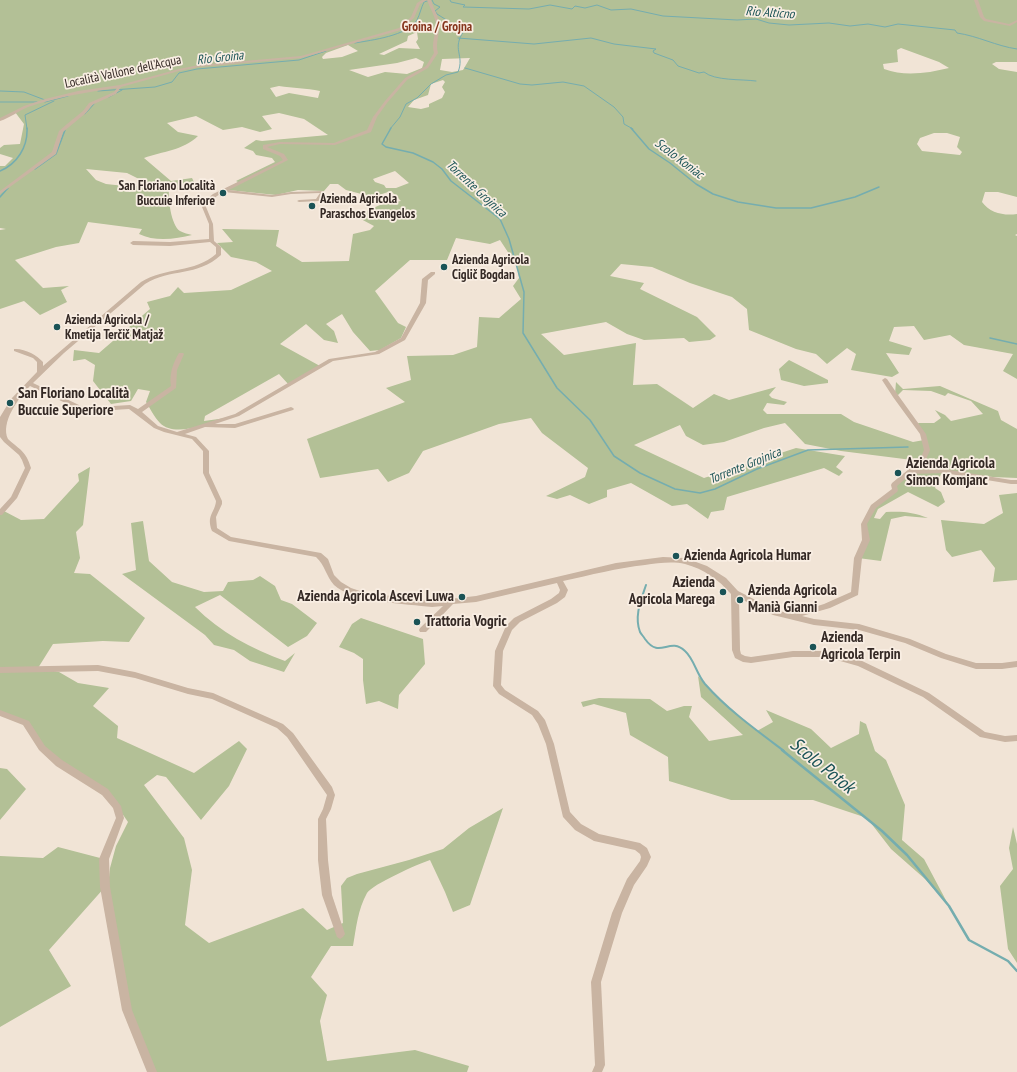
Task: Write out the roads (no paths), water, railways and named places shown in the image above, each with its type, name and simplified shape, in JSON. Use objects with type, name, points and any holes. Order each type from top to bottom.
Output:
[{"type":"street","name":"Località Vallone dell'Acqua","points":[[0,120],[46,100],[78,92],[120,86],[199,66],[311,55],[400,29],[413,17],[419,3],[425,0]]},
{"type":"street","points":[[0,513],[14,498],[28,468],[24,456],[3,437],[0,427],[3,417],[22,390],[80,336],[150,278],[163,273],[194,269],[212,261],[219,254],[218,247],[212,240],[211,224],[204,207],[204,203],[208,199],[286,160],[282,156],[265,148],[265,146],[268,144],[280,143],[335,144],[369,131],[375,117],[386,102],[406,79],[427,67],[436,53],[433,45],[437,31],[437,22],[429,0]]},
{"type":"street","points":[[976,0],[977,6],[982,11],[982,17],[985,20],[1010,25],[1017,21]]},
{"type":"street","points":[[0,193],[54,153],[61,132],[85,112],[90,104],[115,93],[120,86]]},
{"type":"street","points":[[224,191],[272,196],[314,192],[322,192],[323,194],[317,200],[299,201]]},
{"type":"street","points":[[133,243],[170,244],[212,240]]},
{"type":"street","points":[[174,434],[237,416],[331,360],[377,353],[403,339],[423,303],[424,279],[433,273]]},
{"type":"street","points":[[16,350],[35,357],[40,362],[40,373]]},
{"type":"street","points":[[138,412],[174,387],[172,380],[174,367],[181,354]]},
{"type":"street","points":[[791,617],[827,606],[855,593],[858,558],[866,540],[864,524],[873,507],[894,490],[894,485],[923,461],[927,450],[924,434],[895,396],[885,380]]},
{"type":"street","points":[[29,383],[80,408],[97,409],[130,407],[156,427],[174,434],[194,438],[206,451],[206,473],[219,504],[213,517],[214,529],[229,538],[253,544],[318,555],[325,561],[331,576],[338,584],[348,590],[365,596],[432,604],[450,603],[476,600],[616,566],[663,560],[685,561],[704,568],[723,580],[735,593],[773,612],[814,622],[859,627],[906,641],[944,656],[976,666],[1002,666],[1017,664]]},
{"type":"street","points":[[203,426],[235,426],[291,409]]},
{"type":"street","points":[[910,472],[944,472],[1017,482]]},
{"type":"street","points":[[559,580],[564,590],[562,595],[554,601],[517,620],[509,628],[499,651],[498,686],[502,692],[535,712],[542,722],[550,744],[566,814],[578,826],[597,838],[637,846],[644,851],[646,857],[644,863],[630,882],[617,913],[596,982],[600,1065],[597,1072]]},
{"type":"street","points":[[735,593],[736,650],[738,656],[743,659],[751,660],[793,654],[826,654],[860,663],[926,695],[983,735],[1005,739],[1017,738]]},
{"type":"street","points":[[422,630],[450,603]]},
{"type":"street","points":[[0,670],[98,668],[135,675],[188,691],[213,696],[280,726],[290,735],[329,790],[331,796],[322,819],[324,860],[327,896],[340,934]]},
{"type":"street","points":[[0,713],[26,723],[42,748],[59,763],[105,792],[117,806],[120,818],[104,858],[105,887],[127,1010],[152,1072]]},
{"type":"waterway","name":"Rio Groina","points":[[355,43],[379,39],[405,30],[417,20],[424,2],[430,0]]},
{"type":"waterway","name":"Torrente Grojnica","points":[[432,0],[434,4],[440,7],[435,11],[437,14],[464,31],[460,38]]},
{"type":"waterway","name":"Rio Alticno","points":[[450,0],[451,2],[465,5],[463,7],[529,9],[550,5],[572,9],[575,6],[585,8],[597,5],[611,10],[631,9],[663,16],[737,20],[756,19],[769,23],[789,25],[829,23],[850,26],[868,24],[885,27],[898,24],[955,30],[957,33],[1017,49]]},
{"type":"waterway","name":"Torrente Grojnica","points":[[390,129],[400,117],[406,104],[417,98],[431,84],[446,75],[458,72],[460,66],[458,47],[460,38]]},
{"type":"waterway","points":[[460,38],[534,44],[591,38],[614,44],[656,49],[653,51],[654,53],[673,60],[678,66],[699,73],[704,72],[721,78],[756,81]]},
{"type":"waterway","name":"Rio Groina","points":[[98,91],[155,87],[172,82],[179,73],[197,69],[299,60],[326,51]]},
{"type":"waterway","name":"Scolo Koniac","points":[[465,68],[520,84],[532,85],[563,82],[584,86],[614,107],[623,117],[624,124],[633,129]]},
{"type":"waterway","points":[[109,97],[122,90]]},
{"type":"waterway","points":[[0,91],[24,92],[45,100]]},
{"type":"waterway","name":"Rio Groina","points":[[45,102],[68,96]]},
{"type":"waterway","points":[[27,129],[25,115],[54,101]]},
{"type":"waterway","name":"Rio Groina","points":[[0,102],[37,102]]},
{"type":"waterway","points":[[85,114],[95,103]]},
{"type":"waterway","name":"Torrente Grojnica","points":[[391,128],[382,144],[386,147],[413,153],[433,162],[442,169],[451,181],[500,219],[509,239],[524,292],[523,333],[557,388],[590,420],[614,456],[640,473],[675,489],[700,493],[715,489],[757,469],[808,450],[908,447]]},
{"type":"waterway","name":"Scolo Koniac","points":[[631,128],[649,149],[670,163],[696,184],[713,194],[738,202],[776,208],[811,208],[855,197],[879,187]]},
{"type":"waterway","points":[[0,171],[12,164],[20,154],[26,142],[27,129]]},
{"type":"waterway","points":[[35,169],[56,154],[65,130]]},
{"type":"waterway","points":[[0,197],[8,188]]},
{"type":"waterway","points":[[990,338],[1017,344]]},
{"type":"waterway","name":"Scolo Potok","points":[[646,585],[638,614],[638,626],[645,639],[655,648],[674,646],[685,651],[691,658],[705,684],[743,719],[784,751]]},
{"type":"waterway","name":"Scolo Potok","points":[[782,750],[882,831],[907,855],[949,906],[969,940],[1008,961],[1017,971]]},
{"type":"place","name":"San Floriano Località Buccuie Inferiore","points":[[223,193]]},
{"type":"place","name":"Azienda Agricola Paraschos Evangelos","points":[[312,206]]},
{"type":"place","name":"Azienda Agricola Ciglič Bogdan","points":[[444,267]]},
{"type":"place","name":"Azienda Agricola / Kmetija Terčič Matjaž","points":[[57,327]]},
{"type":"place","name":"San Floriano Località Buccuie Superiore","points":[[10,403]]},
{"type":"place","name":"Azienda Agricola Simon Komjanc","points":[[898,473]]},
{"type":"place","name":"Azienda Agricola Humar","points":[[676,556]]},
{"type":"place","name":"Azienda Agricola Marega","points":[[723,592]]},
{"type":"place","name":"Azienda Agricola Ascevi Luwa","points":[[462,597]]},
{"type":"place","name":"Azienda Agricola Manià Gianni","points":[[740,600]]},
{"type":"place","name":"Trattoria Vogric","points":[[417,622]]},
{"type":"place","name":"Azienda Agricola Terpin","points":[[813,647]]},
{"type":"district","name":"Groina / Grojna","points":[[437,27]]}]
